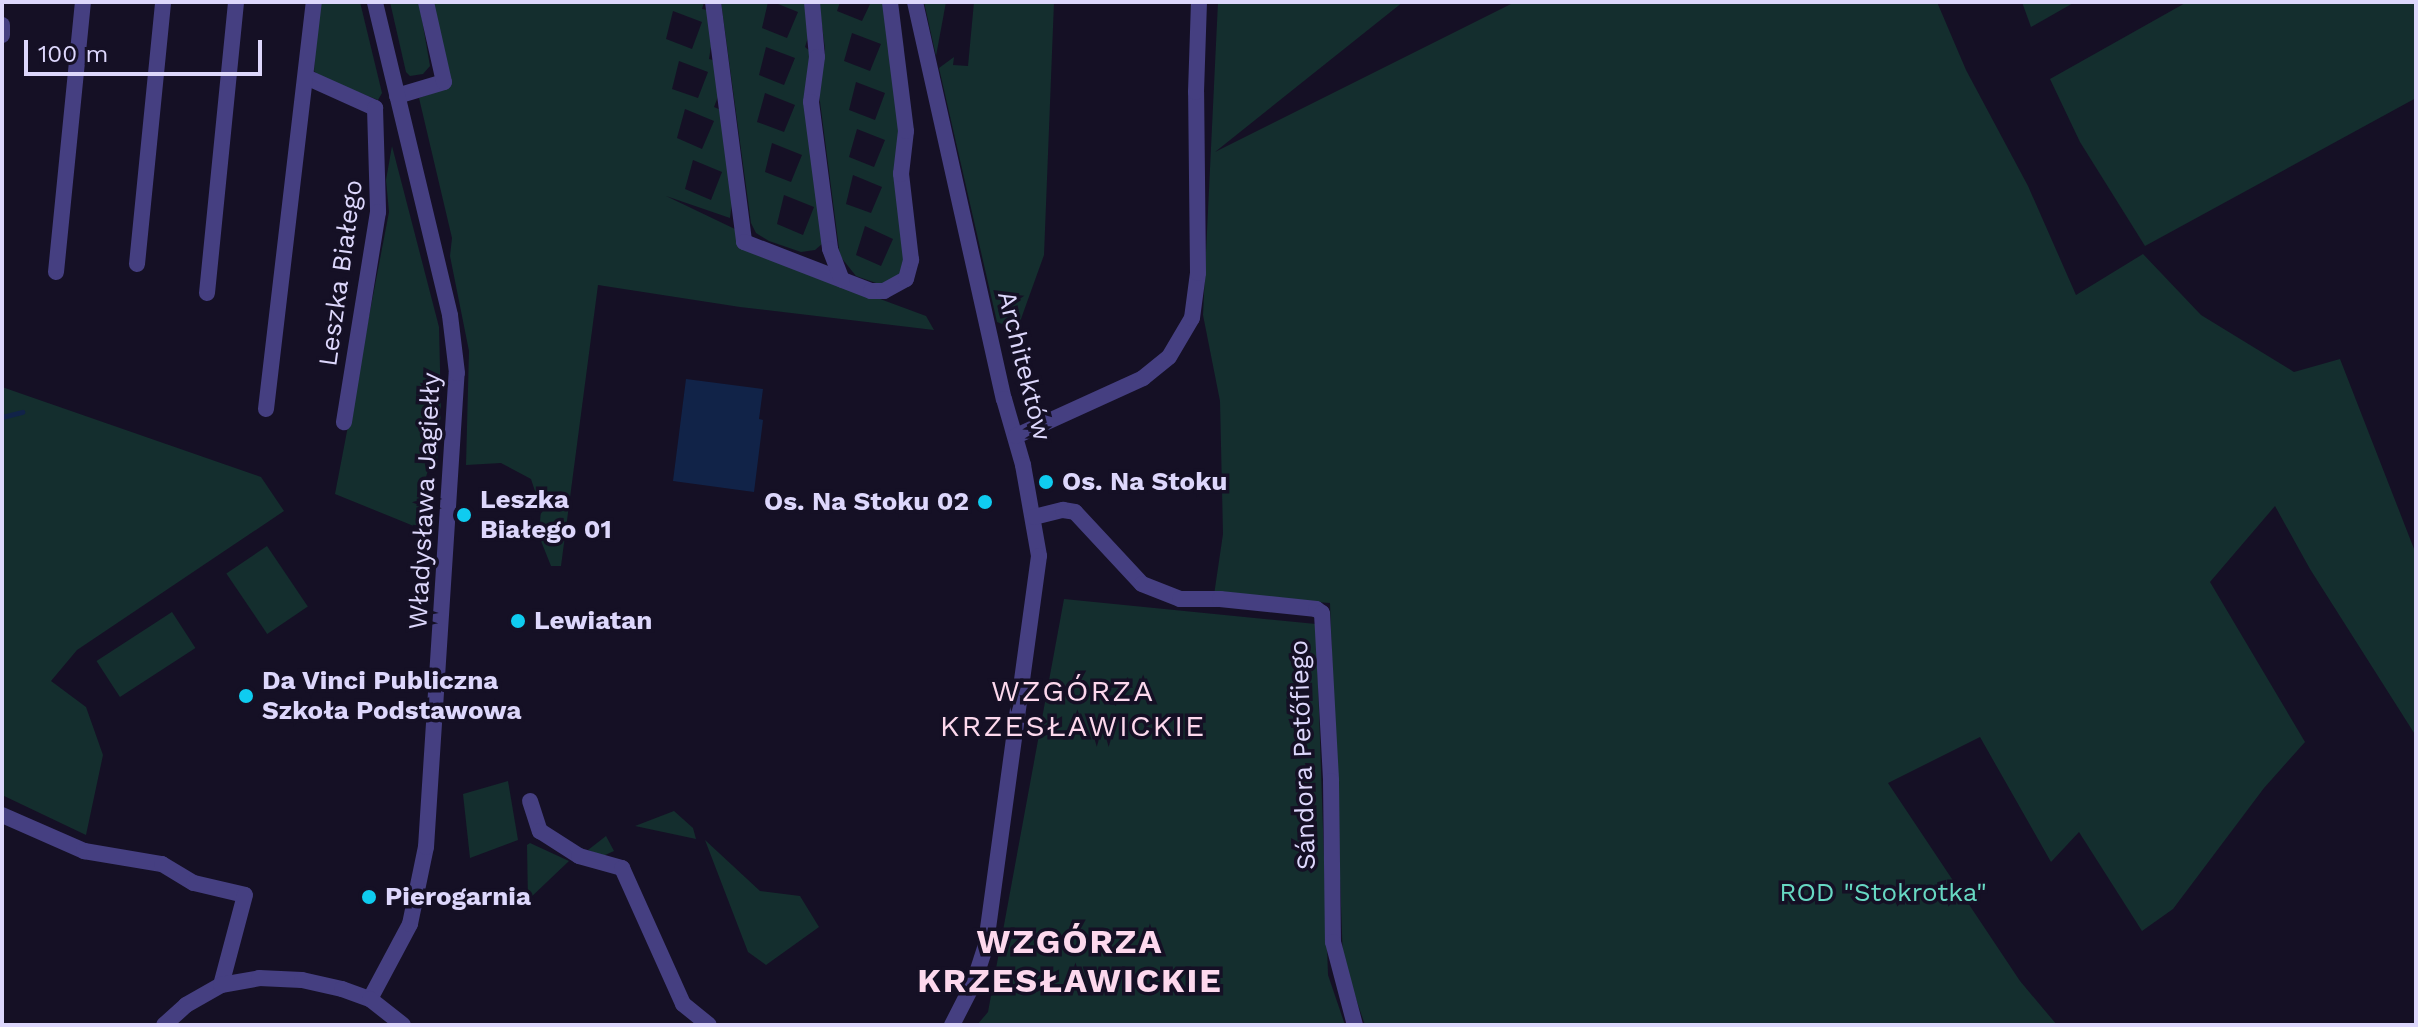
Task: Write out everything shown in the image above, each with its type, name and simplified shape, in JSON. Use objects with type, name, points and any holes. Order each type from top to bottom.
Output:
[{"type":"street","points":[[56,272],[83,2]]},
{"type":"street","points":[[137,264],[163,2]]},
{"type":"street","points":[[207,293],[236,2]]},
{"type":"street","points":[[266,409],[314,2]]},
{"type":"street","name":"Władysława Jagiełły","points":[[370,999],[406,936],[426,847],[457,390],[454,333],[375,2]]},
{"type":"street","points":[[397,96],[444,82],[426,2]]},
{"type":"street","points":[[713,2],[744,242],[871,291],[884,291],[906,279],[911,260],[901,174],[906,131],[890,2]]},
{"type":"street","points":[[812,2],[817,57],[811,102],[830,249],[842,280]]},
{"type":"street","name":"Architektów","points":[[915,2],[1004,399],[1016,436],[1034,517],[1039,556],[990,918],[980,964],[952,1025]]},
{"type":"street","points":[[1016,436],[1150,373],[1169,357],[1192,318],[1198,273],[1196,92],[1199,2]]},
{"type":"street","points":[[2,25],[2,35]]},
{"type":"street","name":"Leszka Białego","points":[[306,77],[375,108],[378,212],[344,422]]},
{"type":"street","points":[[804,266],[830,249]]},
{"type":"street","name":"Sándora Petőfiego","points":[[1034,517],[1063,510],[1075,512],[1142,584],[1180,599],[1220,599],[1316,609],[1322,613],[1331,781],[1333,942],[1355,1025]]},
{"type":"street","points":[[530,801],[540,831],[579,856],[622,868],[683,1004],[709,1025]]},
{"type":"street","points":[[2,815],[84,851],[162,864],[194,883],[245,895],[221,985]]},
{"type":"street","points":[[164,1025],[186,1005],[221,985],[259,978],[302,980],[370,999],[403,1025]]},
{"type":"green space","points":[[318,2],[360,2],[382,93],[378,100],[320,77],[314,71]]},
{"type":"green space","points":[[390,2],[419,2],[430,66],[423,74],[410,76],[406,72]]},
{"type":"green space","points":[[431,2],[704,2],[702,9],[708,10],[712,40],[709,59],[716,61],[719,94],[714,107],[721,110],[733,195],[730,218],[666,196],[737,230],[740,247],[926,316],[934,330],[740,307],[598,285],[561,566],[551,566],[539,536],[541,509],[531,479],[501,463],[466,465],[469,351],[450,256],[452,238],[419,98],[450,87]],"holes":[[[673,11],[702,22],[692,49],[666,39]],[[679,61],[708,72],[698,98],[672,89]],[[685,109],[714,121],[702,149],[677,138]],[[693,160],[722,172],[711,200],[685,189]]]},
{"type":"green space","points":[[721,2],[768,2],[762,28],[787,38],[798,12],[773,2],[806,2],[809,34],[805,47],[810,51],[822,244],[815,250],[801,252],[769,241],[756,233],[751,223]],"holes":[[[766,47],[795,58],[784,85],[759,75]],[[765,93],[795,105],[784,132],[757,122]],[[772,143],[802,155],[791,182],[765,172]],[[784,195],[814,207],[803,235],[777,224]]]},
{"type":"green space","points":[[819,2],[840,2],[837,11],[862,21],[871,2],[885,2],[901,134],[907,259],[899,276],[890,282],[879,284],[856,276],[840,256],[819,94],[825,49]],"holes":[[[852,33],[881,44],[870,71],[844,61]],[[856,82],[885,93],[875,120],[849,110]],[[857,129],[885,140],[874,167],[849,157]],[[853,175],[882,187],[871,213],[846,204]],[[865,226],[893,239],[881,266],[856,255]]]},
{"type":"green space","points":[[924,2],[946,2],[936,56]]},
{"type":"green space","points":[[974,2],[1054,2],[1044,255],[1017,330],[997,322],[939,68],[954,57],[953,65],[968,66]]},
{"type":"green space","name":"ROD \"Stokrotka\"","points":[[1218,2],[1403,2],[1215,152],[1515,2],[1937,2],[1966,70],[2028,186],[2076,295],[2143,254],[2201,315],[2294,372],[2340,359],[2416,554],[2416,736],[2310,569],[2275,506],[2210,582],[2305,742],[2264,788],[2173,909],[2142,931],[2079,832],[2051,862],[1980,737],[1888,783],[2020,981],[2057,1025],[1365,1025],[1343,961],[1330,603],[1214,595],[1223,534],[1220,401],[1203,315]]},
{"type":"green space","points":[[2022,2],[2075,2],[2031,27]]},
{"type":"green space","points":[[2187,2],[2416,2],[2416,98],[2145,246],[2080,142],[2050,79]]},
{"type":"green space","points":[[392,146],[439,327],[441,412],[437,462],[430,463],[422,491],[434,508],[431,533],[335,494],[389,212],[386,180]]},
{"type":"green space","points":[[2,387],[261,477],[284,511],[77,650],[51,681],[86,707],[103,755],[86,835],[2,795]]},
{"type":"green space","points":[[267,546],[308,607],[267,634],[226,573]]},
{"type":"green space","points":[[1064,599],[1316,624],[1328,975],[1345,1025],[977,1025],[988,1012]]},
{"type":"green space","points":[[172,612],[195,648],[120,697],[97,661]]},
{"type":"green space","points":[[508,781],[518,840],[470,858],[463,794]]},
{"type":"green space","points":[[674,811],[693,828],[696,839],[635,826]]},
{"type":"green space","points":[[606,836],[614,851],[603,856],[588,850]]},
{"type":"green space","points":[[705,840],[760,891],[800,896],[819,927],[766,965],[748,952]]},
{"type":"green space","points":[[530,843],[569,861],[528,900],[527,845]]},
{"type":"water","points":[[686,379],[763,389],[759,419],[763,420],[754,492],[673,481]]},
{"type":"waterway","points":[[2,417],[22,412]]},
{"type":"place","name":"Os. Na Stoku","points":[[1046,482]]},
{"type":"place","name":"Os. Na Stoku 02","points":[[985,502]]},
{"type":"place","name":"Leszka Białego 01","points":[[464,515]]},
{"type":"place","name":"Lewiatan","points":[[518,621]]},
{"type":"place","name":"Da Vinci Publiczna Szkoła Podstawowa","points":[[246,696]]},
{"type":"place","name":"Pierogarnia","points":[[369,897]]},
{"type":"district","name":"WZGÓRZA KRZESŁAWICKIE","points":[[1073,708]]},
{"type":"district","name":"WZGÓRZA KRZESŁAWICKIE","points":[[1070,960]]}]
